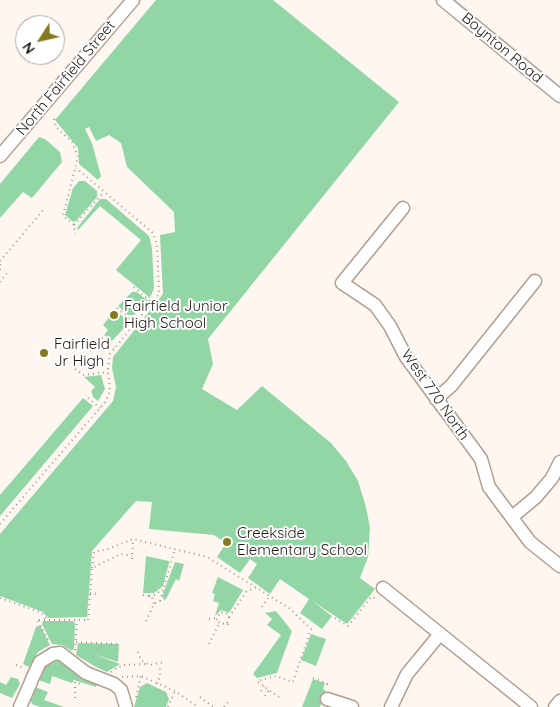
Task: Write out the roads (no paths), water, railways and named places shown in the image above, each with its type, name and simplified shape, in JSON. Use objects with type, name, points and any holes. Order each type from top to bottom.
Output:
[{"type":"street","name":"North Fairfield Street","points":[[0,156],[133,0]]},
{"type":"street","name":"Boynton Road","points":[[444,0],[558,86]]},
{"type":"street","name":"West 770 North","points":[[403,208],[342,283],[375,305],[390,326],[406,357],[480,459],[489,487],[530,542],[560,566]]},
{"type":"street","points":[[436,399],[451,386],[535,281]]},
{"type":"street","points":[[512,517],[536,496],[552,478],[560,462]]},
{"type":"street","points":[[379,593],[440,634],[531,707]]},
{"type":"street","points":[[391,707],[407,674],[440,634]]},
{"type":"street","points":[[20,707],[40,662],[52,654],[60,653],[86,673],[121,690],[131,703]]},
{"type":"street","points":[[326,694],[352,707]]},
{"type":"street","points":[[555,707],[560,701]]},
{"type":"waterway","points":[[453,0],[472,15]]},
{"type":"waterway","points":[[550,80],[560,88]]},
{"type":"place","name":"Fairfield Junior High School","points":[[114,315]]},
{"type":"place","name":"Fairfield Jr High","points":[[44,353]]},
{"type":"place","name":"Creekside Elementary School","points":[[227,542]]}]
